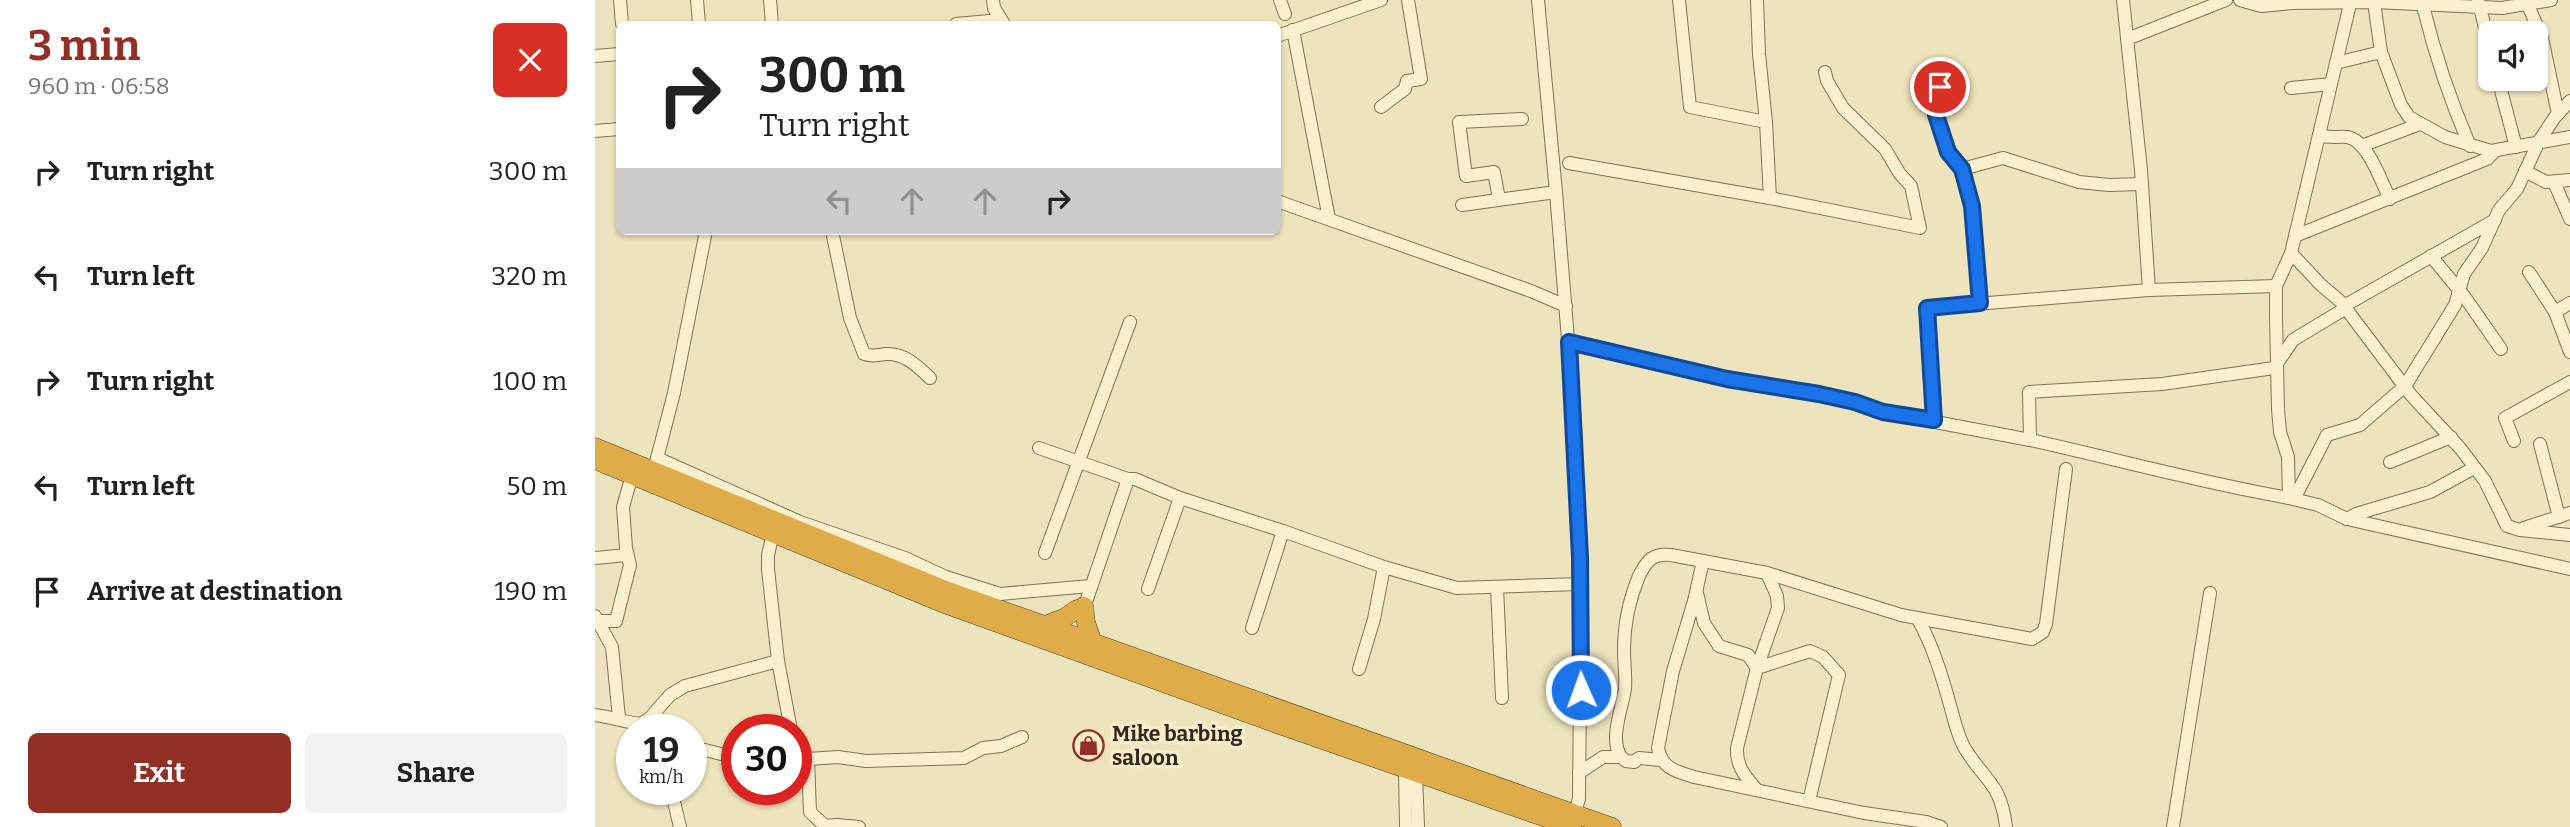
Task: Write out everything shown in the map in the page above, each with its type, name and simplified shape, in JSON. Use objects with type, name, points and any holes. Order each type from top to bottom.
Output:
[{"type":"highway","points":[[595,447],[656,464],[801,532],[1043,626],[1069,642],[1093,643],[1573,821]]},
{"type":"highway","points":[[595,461],[941,603],[1069,642],[1410,771],[1573,821],[1612,827]]},
{"type":"highway","points":[[1043,626],[1064,618],[1085,598]]},
{"type":"highway","points":[[1085,598],[1086,623],[1093,643]]},
{"type":"street","points":[[620,0],[622,21]]},
{"type":"street","points":[[697,0],[699,21]]},
{"type":"street","points":[[770,0],[772,21]]},
{"type":"street","points":[[993,0],[994,8],[1002,21]]},
{"type":"street","points":[[1280,0],[1285,14]]},
{"type":"street","points":[[1281,34],[1381,0]]},
{"type":"street","points":[[1381,107],[1405,89],[1407,81],[1421,79],[1408,0]]},
{"type":"street","points":[[1538,0],[1569,342],[1581,584],[1579,799],[1573,821]]},
{"type":"street","points":[[1679,0],[1690,107],[1766,122]]},
{"type":"street","points":[[1757,0],[1770,198]]},
{"type":"street","points":[[2123,0],[2150,290]]},
{"type":"street","points":[[2127,39],[2225,0]]},
{"type":"street","points":[[2240,0],[2261,6],[2351,1],[2423,6],[2479,3],[2502,8],[2551,0]]},
{"type":"street","points":[[2292,498],[2288,457],[2280,432],[2278,409],[2276,286],[2291,253],[2351,1]]},
{"type":"street","points":[[2374,2],[2381,52],[2401,105],[2409,117],[2445,137],[2495,151],[2570,137]]},
{"type":"street","points":[[2479,3],[2484,21]]},
{"type":"street","points":[[2528,5],[2542,38],[2558,114]]},
{"type":"street","points":[[2423,6],[2435,57],[2450,101],[2470,146]]},
{"type":"street","points":[[1293,30],[1329,219]]},
{"type":"street","points":[[2336,62],[2381,52]]},
{"type":"street","points":[[595,56],[616,54]]},
{"type":"street","points":[[1569,163],[1770,198],[1920,228],[1911,186],[1900,174],[1885,149],[1843,108],[1827,81],[1825,72]]},
{"type":"street","points":[[1942,75],[1936,115],[1948,152],[1962,169],[1972,206],[1980,303]]},
{"type":"street","points":[[2291,88],[2331,84]]},
{"type":"street","points":[[2501,91],[2516,147]]},
{"type":"street","points":[[2292,498],[2327,435],[2360,425],[2405,386],[2455,305],[2464,274],[2482,248],[2499,210],[2517,189],[2539,141],[2570,101]]},
{"type":"street","points":[[1499,199],[1494,172],[1466,176],[1459,122],[1522,118]]},
{"type":"street","points":[[2364,145],[2420,124]]},
{"type":"street","points":[[595,131],[616,129]]},
{"type":"street","points":[[2319,135],[2333,139],[2348,137],[2364,145],[2390,199]]},
{"type":"street","points":[[2295,236],[2487,159],[2495,151]]},
{"type":"street","points":[[1962,169],[2003,158],[2079,182],[2142,184]]},
{"type":"street","points":[[2525,171],[2546,182],[2570,180]]},
{"type":"street","points":[[2554,182],[2570,219]]},
{"type":"street","points":[[1462,205],[1556,192]]},
{"type":"street","points":[[1281,202],[1531,291],[1566,306]]},
{"type":"street","points":[[2030,440],[2029,392],[2064,392],[2162,384],[2274,368],[2293,340],[2495,220]]},
{"type":"street","points":[[705,235],[674,393],[656,464],[800,522],[905,558],[946,577],[1000,594],[1085,598]]},
{"type":"street","points":[[833,235],[850,318],[864,354],[901,356],[910,360],[930,378]]},
{"type":"street","points":[[2291,253],[2345,307],[2405,386],[2451,437],[2493,495],[2507,526],[2519,530],[2570,535]]},
{"type":"street","points":[[2431,256],[2459,289],[2501,349]]},
{"type":"street","points":[[2529,272],[2555,312],[2570,352]]},
{"type":"street","points":[[1934,420],[1927,308],[2150,290],[2276,286]]},
{"type":"street","points":[[2555,312],[2570,303]]},
{"type":"street","points":[[1045,553],[1130,322]]},
{"type":"street","points":[[1569,342],[1727,379],[1819,394],[1883,412],[1934,420],[2152,467],[2218,486],[2292,498],[2318,505],[2347,519],[2570,569]]},
{"type":"street","points":[[2514,441],[2505,418],[2570,382]]},
{"type":"street","points":[[2390,462],[2451,437]]},
{"type":"street","points":[[2519,530],[2565,515],[2540,444]]},
{"type":"street","points":[[1039,448],[1384,567],[1457,588],[1581,584]]},
{"type":"street","points":[[2347,519],[2430,492],[2474,468]]},
{"type":"street","points":[[1661,760],[1639,758],[1634,762],[1626,761],[1616,750],[1625,685],[1625,624],[1636,585],[1644,567],[1653,556],[1660,554],[1767,573],[1918,619],[2032,639],[2043,632],[2046,624],[2066,469]]},
{"type":"street","points":[[597,618],[616,621],[628,578],[630,565],[623,507],[632,475]]},
{"type":"street","points":[[1069,642],[1128,480]]},
{"type":"street","points":[[1148,589],[1180,498]]},
{"type":"street","points":[[1252,628],[1283,531]]},
{"type":"street","points":[[773,533],[768,569],[778,662],[788,714]]},
{"type":"street","points":[[595,558],[627,555]]},
{"type":"street","points":[[1703,561],[1673,671],[1658,748],[1661,760],[1669,769],[1694,777],[1941,827]]},
{"type":"street","points":[[1359,669],[1374,620],[1384,567]]},
{"type":"street","points":[[1756,789],[1740,769],[1736,759],[1757,668],[1778,608],[1777,596],[1767,573]]},
{"type":"street","points":[[1497,587],[1502,698]]},
{"type":"street","points":[[1696,593],[1705,623],[1719,646],[1748,655],[1757,668]]},
{"type":"street","points":[[2173,827],[2210,593]]},
{"type":"street","points":[[597,618],[612,647],[619,714]]},
{"type":"street","points":[[1918,619],[1937,662],[1958,732],[1972,759],[1996,788],[2006,827]]},
{"type":"street","points":[[1757,668],[1810,651],[1823,657],[1839,676],[1809,801]]},
{"type":"street","points":[[653,714],[674,691],[685,686],[778,662]]},
{"type":"street","points":[[595,715],[616,718]]},
{"type":"street","points":[[812,761],[838,757],[866,761],[964,758],[983,748],[1001,746],[1022,737]]},
{"type":"street","points":[[1579,773],[1603,757],[1621,757]]},
{"type":"street","points":[[1406,827],[1410,771]]},
{"type":"street","points":[[1410,771],[1418,827]]},
{"type":"street","points":[[675,805],[680,827]]},
{"type":"street","points":[[809,805],[810,813],[825,826],[859,827]]},
{"type":"place","name":"Mike barbing saloon","points":[[1089,746]]},
{"type":"route","points":[[1581,690],[1581,584],[1569,342],[1727,379],[1819,394],[1883,412],[1934,420],[1927,308],[1980,303],[1972,206],[1962,169],[1948,152],[1936,115],[1940,87]]}]
